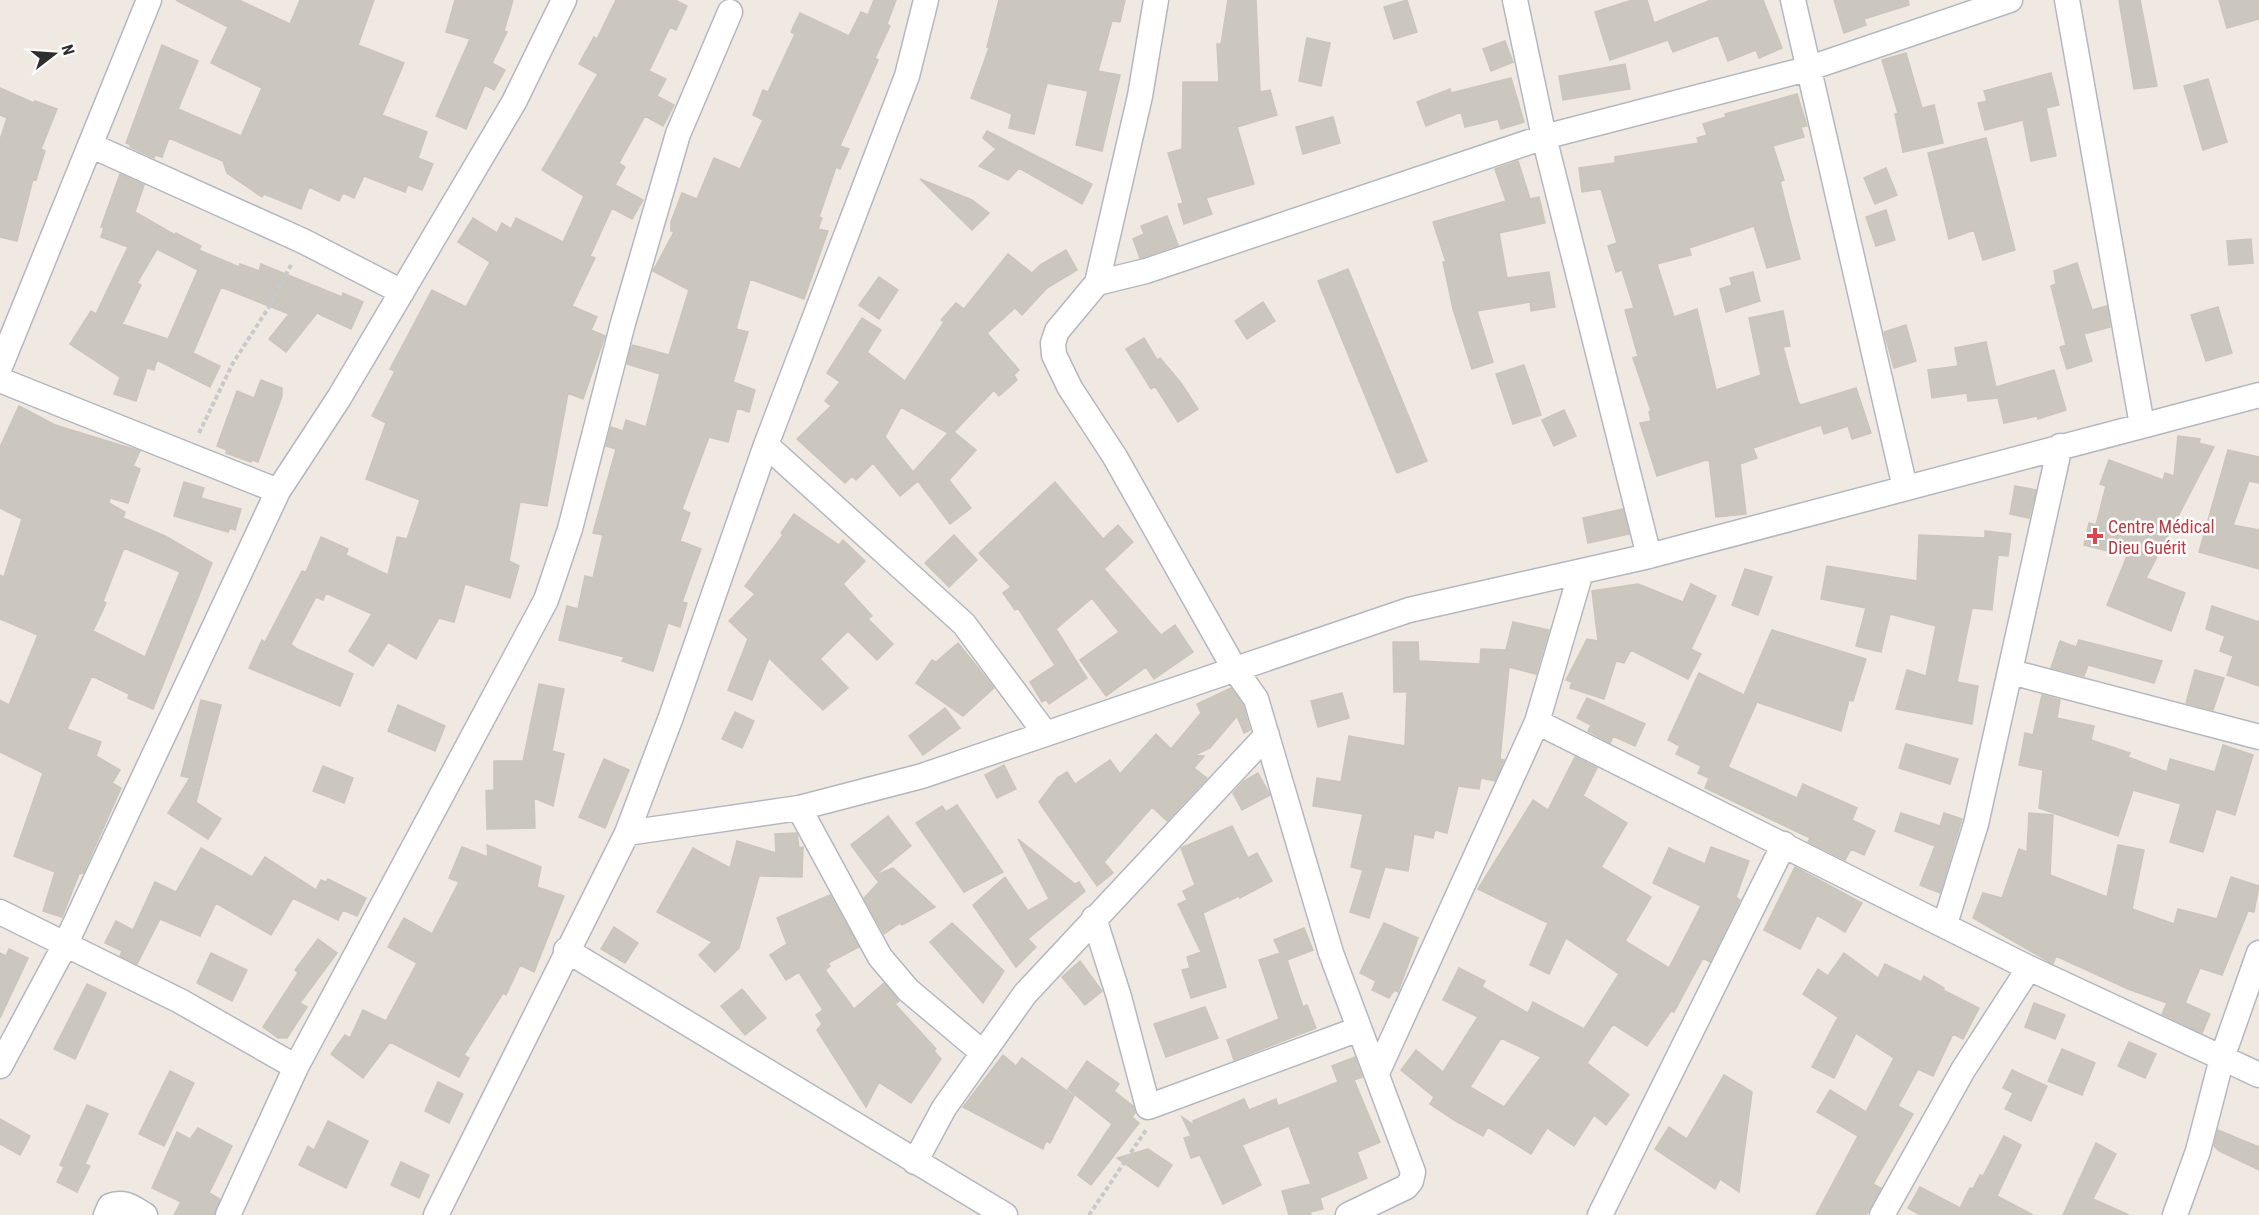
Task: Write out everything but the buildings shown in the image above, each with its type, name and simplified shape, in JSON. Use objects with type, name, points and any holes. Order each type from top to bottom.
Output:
[{"type":"street","points":[[0,367],[149,0]]},
{"type":"street","points":[[0,1066],[66,943],[278,491],[339,398],[514,102],[564,0]]},
{"type":"street","points":[[436,1215],[566,950],[627,833],[671,717],[766,445],[907,76],[926,0]]},
{"type":"street","points":[[1156,0],[1140,96],[1097,283],[1057,331],[1053,343],[1054,355],[1070,388],[1115,457],[1234,668],[1256,699],[1331,953],[1413,1172],[1411,1181],[1406,1187],[1348,1215]]},
{"type":"street","points":[[1515,0],[1544,137],[1649,556]]},
{"type":"street","points":[[1793,0],[1905,488]]},
{"type":"street","points":[[1097,283],[1146,271],[1544,137],[1807,69],[2010,0]]},
{"type":"street","points":[[2067,0],[2142,425]]},
{"type":"street","points":[[228,1215],[296,1066],[546,600],[570,529],[623,323],[678,134],[730,12]]},
{"type":"street","points":[[90,145],[303,241],[402,292]]},
{"type":"street","points":[[0,380],[278,491]]},
{"type":"street","points":[[627,833],[799,808],[922,777],[1234,668],[1409,610],[1649,556],[2259,395]]},
{"type":"street","points":[[766,445],[964,624],[1045,733]]},
{"type":"street","points":[[1945,924],[1976,824],[2060,446]]},
{"type":"street","points":[[1377,1073],[1537,722],[1581,572]]},
{"type":"street","points":[[2011,672],[2259,737]]},
{"type":"street","points":[[1537,722],[2029,968],[2259,1075]]},
{"type":"street","points":[[915,1162],[944,1108],[1024,994],[1266,735]]},
{"type":"street","points":[[799,808],[880,957],[908,990],[983,1053]]},
{"type":"street","points":[[1600,1215],[1784,844]]},
{"type":"street","points":[[0,912],[180,1000],[296,1066]]},
{"type":"street","points":[[1094,918],[1119,997],[1148,1107],[1359,1029]]},
{"type":"street","points":[[566,950],[1005,1215]]},
{"type":"street","points":[[2175,1215],[2198,1151],[2222,1058],[2259,953]]},
{"type":"street","points":[[1882,1215],[1963,1070],[2029,968]]},
{"type":"street","points":[[106,1215],[110,1206],[118,1202],[145,1215]]},
{"type":"path","points":[[188,455],[233,363],[269,307],[303,241]]},
{"type":"path","points":[[1089,1215],[1150,1123],[1148,1107]]},
{"type":"place","name":"Centre Médical Dieu Guérit","points":[[2095,536]]}]
